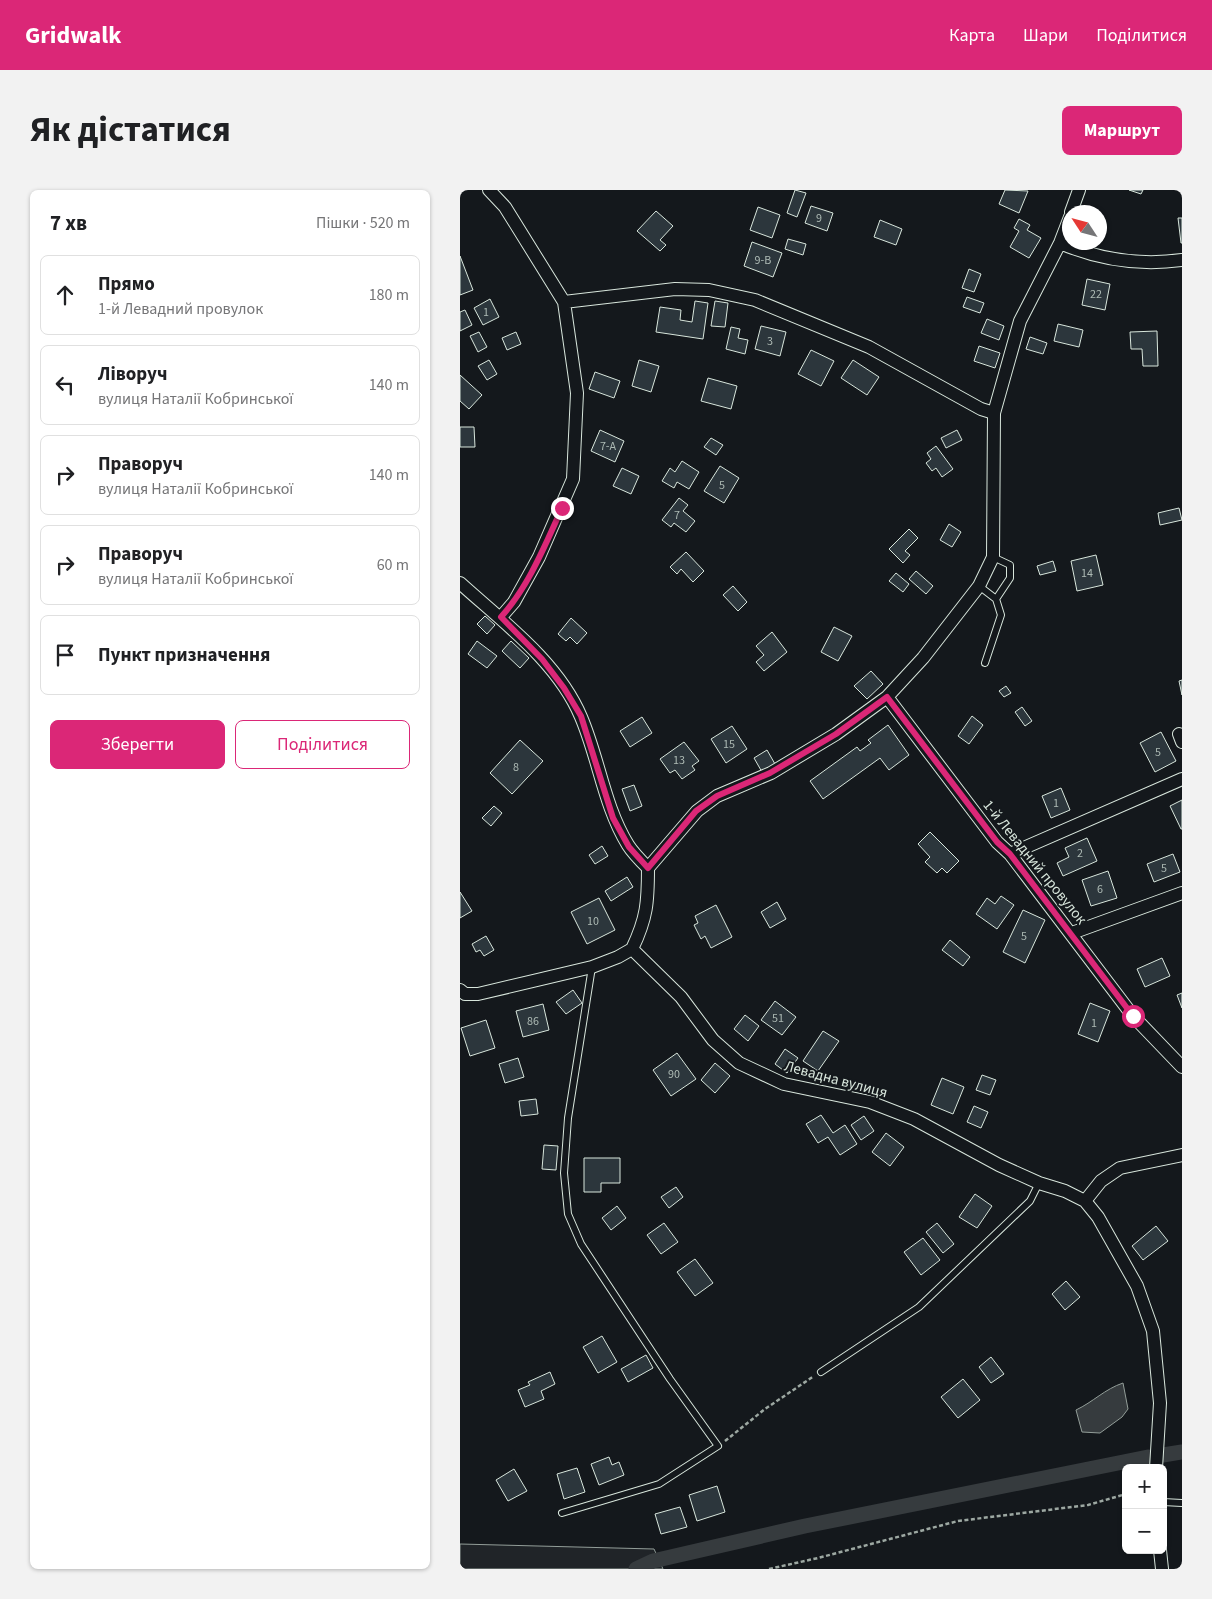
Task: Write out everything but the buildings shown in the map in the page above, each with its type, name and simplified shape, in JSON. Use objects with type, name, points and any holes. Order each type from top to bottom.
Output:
[{"type":"street","points":[[489,190],[505,207],[564,302],[577,393],[573,479],[539,557],[514,602],[501,617]]},
{"type":"street","points":[[1074,205],[1079,190]]},
{"type":"street","points":[[460,990],[465,994],[478,994],[592,967],[618,957],[632,949],[642,928],[648,904],[648,868],[696,811],[717,796],[770,773],[836,734],[887,697],[923,658],[979,586],[993,557],[994,413],[1020,321],[1062,238]]},
{"type":"street","points":[[1060,243],[1085,253],[1113,260],[1138,262],[1182,260]]},
{"type":"street","points":[[564,302],[675,289],[709,290],[755,300],[869,347],[981,409],[994,413]]},
{"type":"street","points":[[460,583],[501,617],[542,659],[564,688],[581,716],[613,818],[629,847],[648,868]]},
{"type":"street","name":"1-й Левадний провулок","points":[[887,697],[997,842],[1010,854],[1072,933],[1133,1016],[1182,1067]]},
{"type":"street","points":[[1010,854],[1182,779]]},
{"type":"street","points":[[1072,933],[1182,893]]},
{"type":"street","name":"Левадна вулиця","points":[[632,949],[681,997],[713,1040],[739,1063],[784,1084],[870,1102],[914,1119],[999,1165],[1039,1183],[1065,1191],[1085,1201],[1098,1217],[1137,1286],[1153,1331],[1160,1403],[1156,1464]]},
{"type":"street","points":[[1085,1201],[1101,1182],[1120,1168],[1182,1155]]},
{"type":"street","points":[[1160,1554],[1162,1569]]},
{"type":"lane","points":[[993,557],[1010,565],[1010,578],[996,599]]},
{"type":"lane","points":[[979,586],[996,599],[1001,615],[985,663]]},
{"type":"lane","points":[[562,1513],[659,1484],[718,1446],[670,1379],[581,1244],[568,1214],[564,1174],[568,1118],[592,967]]},
{"type":"lane","points":[[821,1372],[919,1307],[1030,1202],[1039,1183]]},
{"type":"lane","points":[[1167,1502],[1182,1503]]},
{"type":"path","points":[[718,1446],[766,1409],[821,1372]]},
{"type":"path","points":[[769,1569],[958,1521],[1088,1505],[1122,1495]]},
{"type":"shaded area","points":[[1123,1383],[1128,1409],[1122,1417],[1100,1433],[1082,1432],[1076,1410]]},
{"type":"shaded area","points":[[460,1544],[654,1549],[663,1569],[460,1569]]},
{"type":"waterway","points":[[1163,1455],[1182,1452]]},
{"type":"waterway","points":[[636,1569],[653,1561],[805,1526],[1148,1457]]},
{"type":"route","points":[[562,508],[539,557],[514,602],[501,617],[542,659],[564,688],[581,716],[613,818],[629,847],[648,868],[696,811],[717,796],[770,773],[836,734],[887,697],[997,842],[1010,854],[1072,933],[1133,1016]]}]
